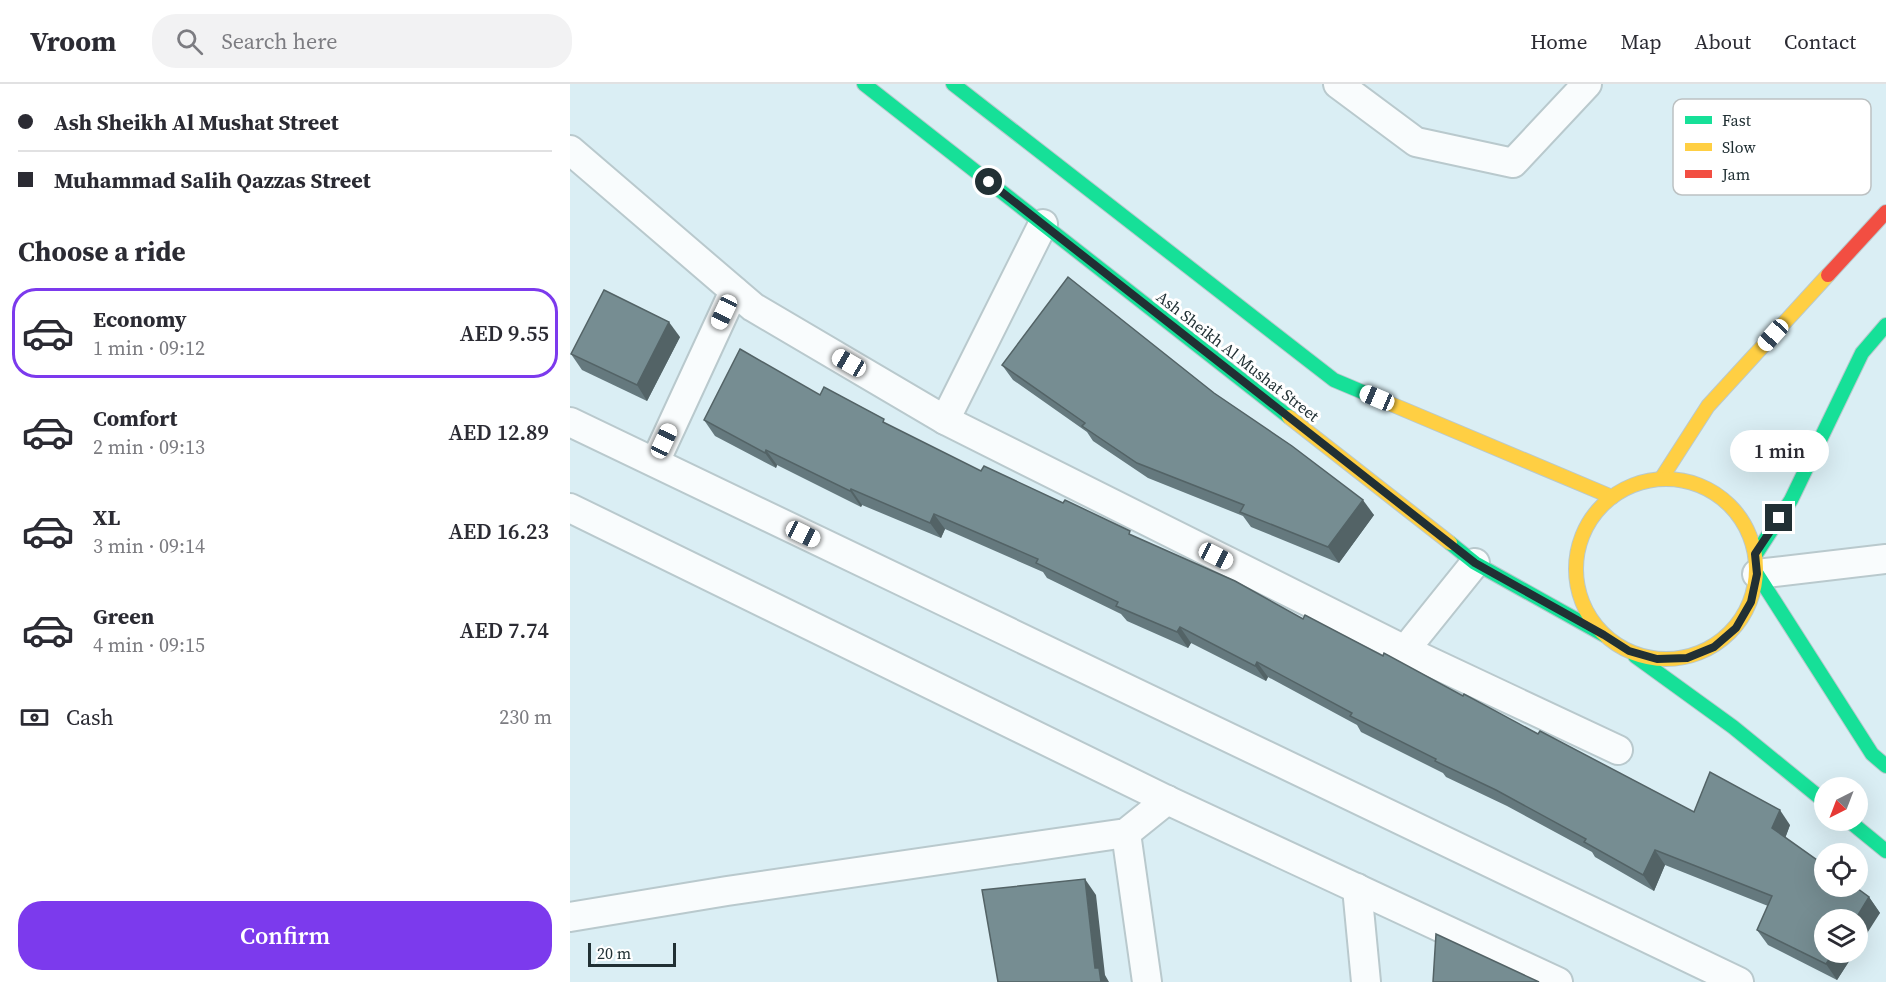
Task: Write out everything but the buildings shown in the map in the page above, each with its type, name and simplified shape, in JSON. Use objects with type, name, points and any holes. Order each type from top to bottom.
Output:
[{"type":"street","name":"Ash Sheikh Al Mushat Street","points":[[864,84],[1475,563],[1604,635]]},
{"type":"street","points":[[953,84],[1334,380],[1612,497]]},
{"type":"street","points":[[1338,84],[1416,142],[1513,163],[1587,84]]},
{"type":"street","points":[[570,150],[753,307],[945,420],[1405,650],[1618,750]]},
{"type":"street","points":[[1661,479],[1708,406],[1886,212]]},
{"type":"street","points":[[945,420],[1043,224]]},
{"type":"street","points":[[655,462],[734,291]]},
{"type":"street","points":[[1629,651],[1657,659],[1687,658],[1714,647],[1736,628],[1751,602],[1756,564],[1791,500],[1862,353],[1886,325]]},
{"type":"street","points":[[570,422],[1739,982]]},
{"type":"street","points":[[1814,793],[1733,727],[1604,635],[1588,614],[1578,590],[1576,564],[1581,538],[1594,516],[1612,497],[1635,485],[1661,479],[1687,482],[1711,491],[1732,508],[1747,529],[1756,564],[1872,754],[1886,766]]},
{"type":"street","points":[[570,508],[1167,800],[1558,982]]},
{"type":"street","points":[[1756,564],[1886,558]]},
{"type":"street","points":[[1405,650],[1475,563]]},
{"type":"street","points":[[570,917],[727,891],[1126,833],[1167,800]]},
{"type":"street","points":[[1861,831],[1886,851]]},
{"type":"street","points":[[1126,833],[1148,982]]},
{"type":"street","points":[[1357,888],[1366,982]]},
{"type":"traffic: fast","points":[[864,84],[1289,417]]},
{"type":"traffic: fast","points":[[953,84],[1334,380],[1372,396]]},
{"type":"traffic: fast","points":[[1756,554],[1791,500],[1862,353],[1886,325]]},
{"type":"traffic: fast","points":[[1450,543],[1475,563],[1604,635]]},
{"type":"traffic: fast","points":[[1757,574],[1872,754],[1886,766]]},
{"type":"traffic: fast","points":[[1635,656],[1733,727],[1814,793]]},
{"type":"traffic: fast","points":[[1861,831],[1886,851]]},
{"type":"traffic: slow","points":[[1661,479],[1708,406],[1828,275]]},
{"type":"traffic: slow","points":[[1372,396],[1612,497]]},
{"type":"traffic: slow","points":[[1289,417],[1450,543]]},
{"type":"traffic: slow","points":[[1666,479],[1700,486],[1716,494],[1729,506],[1741,519],[1749,535],[1756,569],[1749,603],[1741,619],[1729,632],[1716,644],[1700,652],[1666,659],[1632,652],[1616,644],[1603,632],[1591,619],[1583,603],[1576,569],[1583,535],[1591,519],[1603,506],[1616,494],[1632,486],[1666,479]]},
{"type":"traffic: jam","points":[[1828,275],[1886,212]]},
{"type":"route","points":[[989,182],[1475,563],[1629,651],[1657,659],[1687,658],[1714,647],[1736,628],[1751,602],[1757,574],[1755,554],[1779,518]]}]
